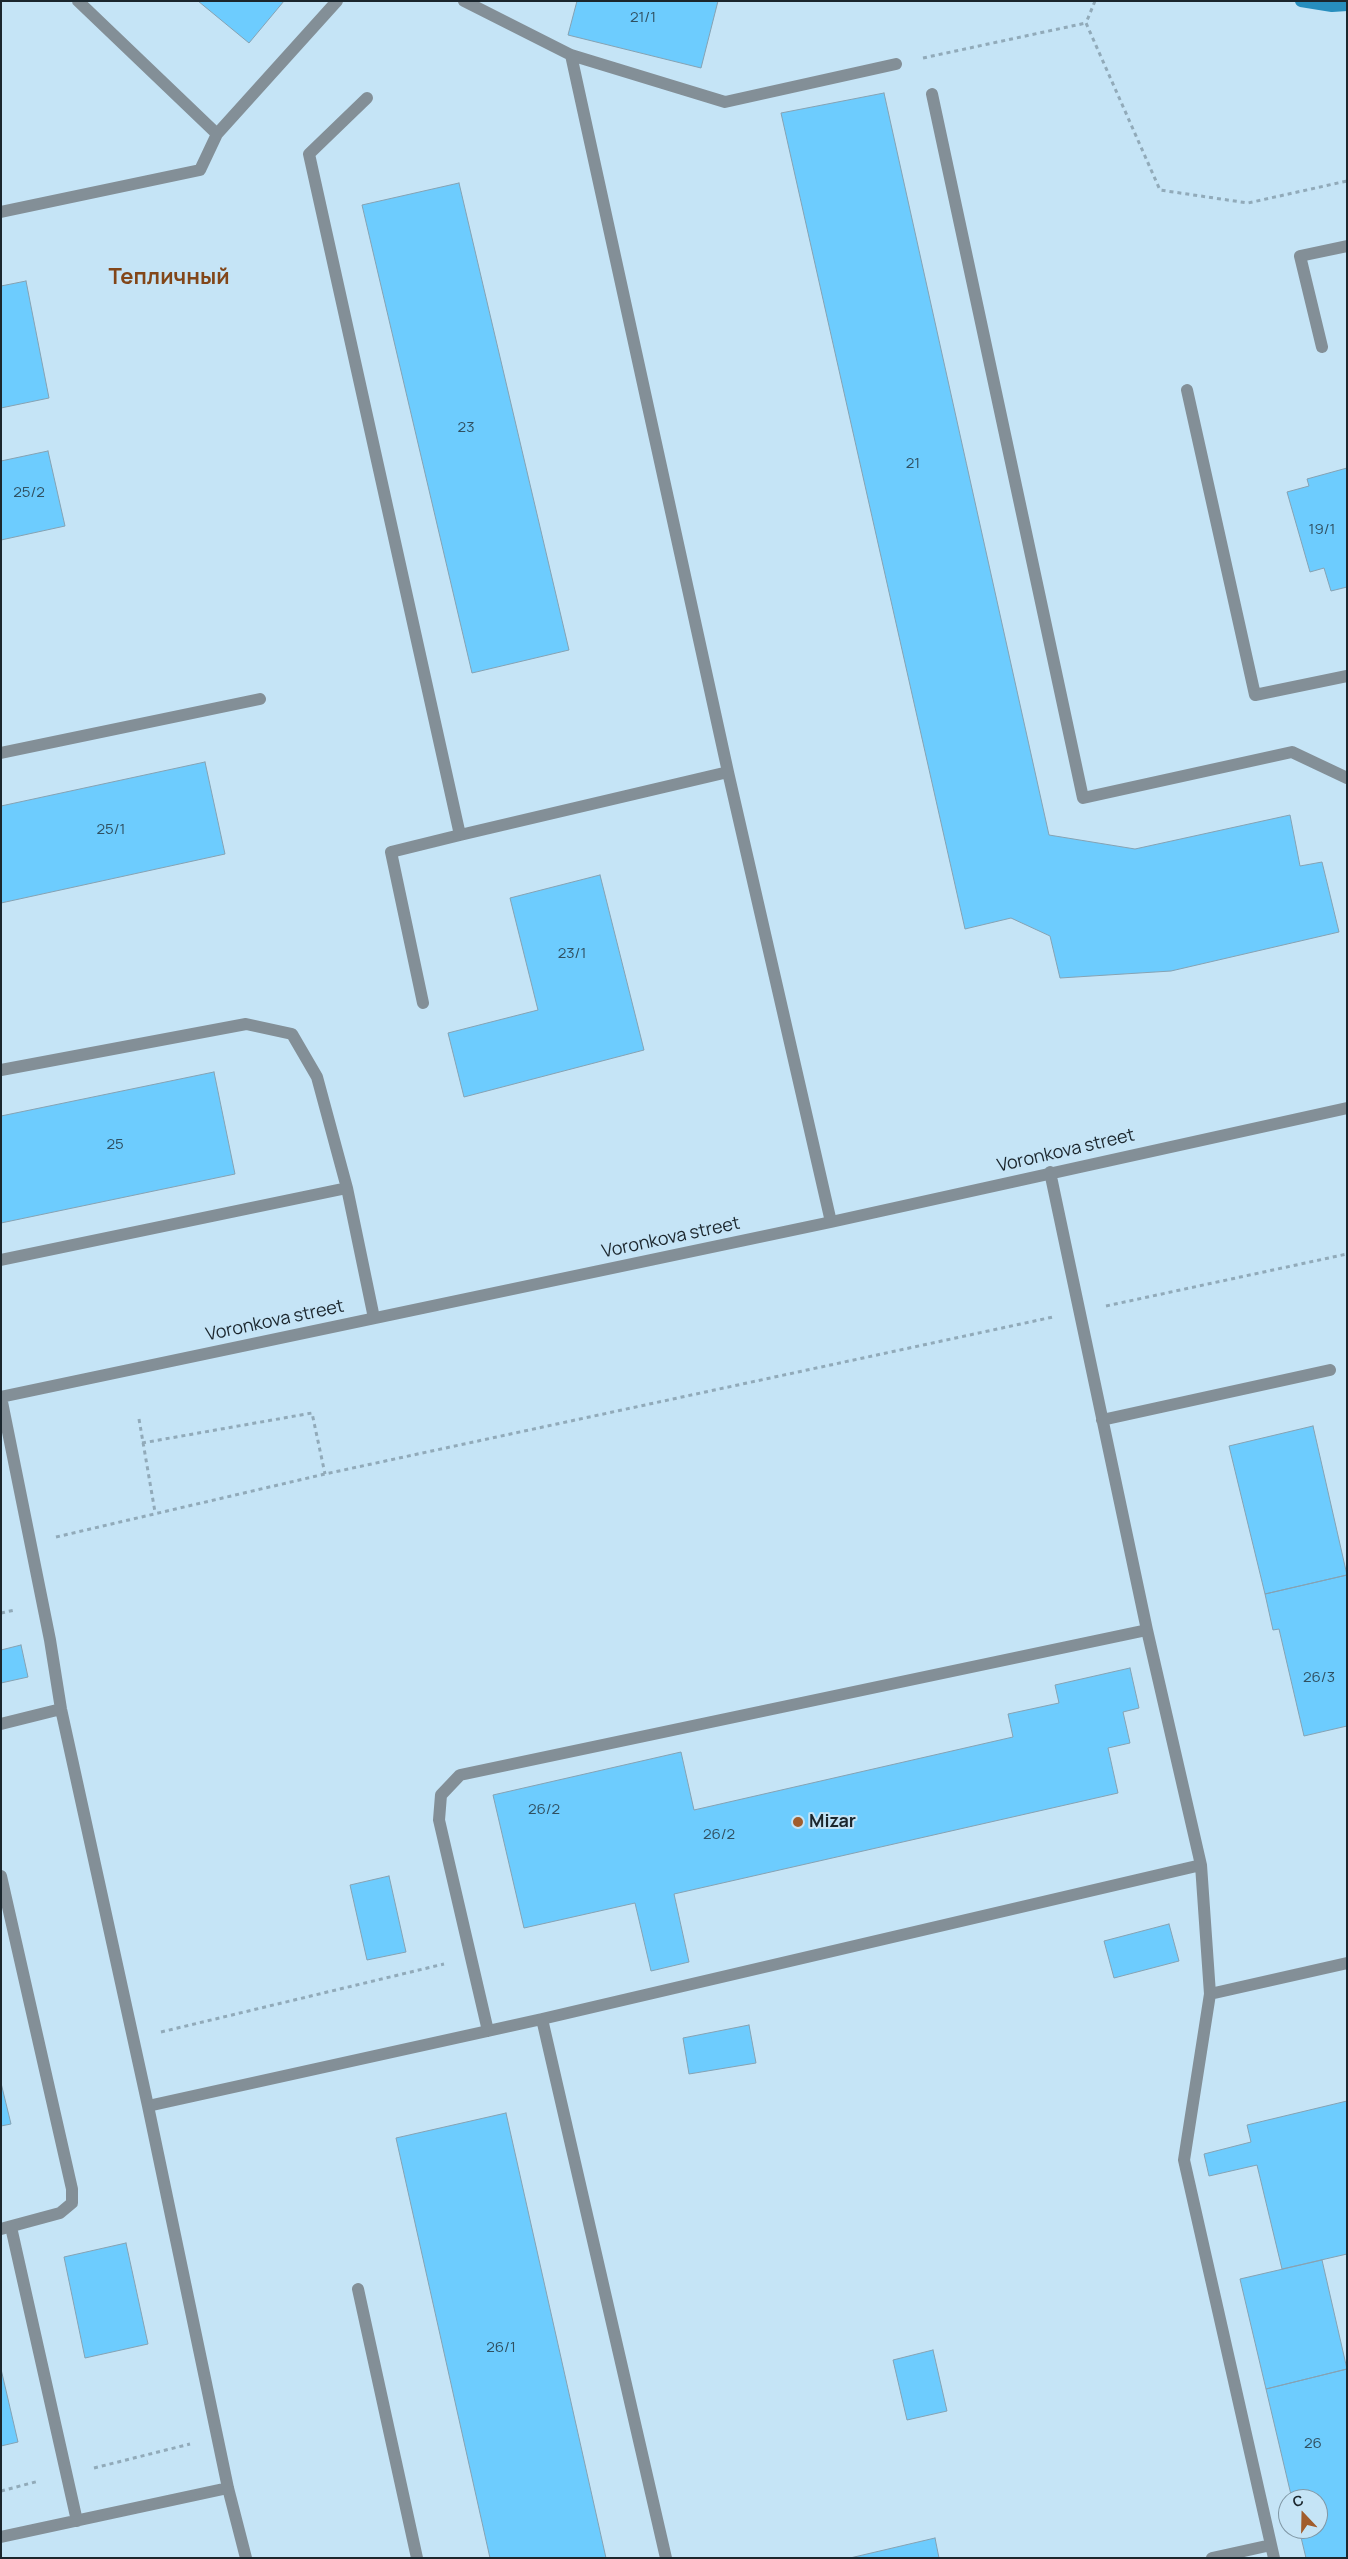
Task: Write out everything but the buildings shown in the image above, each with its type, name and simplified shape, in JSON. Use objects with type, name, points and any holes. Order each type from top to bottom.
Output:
[{"type":"street","points":[[78,1],[217,134]]},
{"type":"street","points":[[1,212],[200,170],[217,134],[337,1]]},
{"type":"street","points":[[464,1],[571,55],[725,102],[896,64]]},
{"type":"street","points":[[571,55],[728,772],[831,1222]]},
{"type":"street","points":[[932,94],[1083,798],[1292,752],[1347,778]]},
{"type":"street","points":[[367,98],[309,154],[460,835]]},
{"type":"street","points":[[1322,347],[1300,256],[1347,246]]},
{"type":"street","points":[[1187,390],[1255,695],[1347,676]]},
{"type":"street","points":[[1,753],[260,699]]},
{"type":"street","points":[[422,1004],[391,852],[728,772]]},
{"type":"street","points":[[1,1070],[246,1024],[292,1034],[318,1077],[347,1188],[374,1318]]},
{"type":"street","name":"Voronkova street","points":[[1,1397],[831,1222],[1050,1172],[1347,1108]]},
{"type":"street","points":[[1050,1172],[1147,1630],[1201,1864],[1210,1994],[1184,2160],[1274,2558]]},
{"type":"street","points":[[1,1260],[347,1188]]},
{"type":"street","points":[[1102,1420],[1330,1370]]},
{"type":"street","points":[[1,1397],[31,1543],[62,1710],[228,2488],[246,2558]]},
{"type":"street","points":[[488,2031],[438,1820],[441,1795],[460,1775],[1147,1630]]},
{"type":"street","points":[[1,1724],[62,1710]]},
{"type":"street","points":[[148,2106],[542,2019],[1201,1864]]},
{"type":"street","points":[[1,1876],[72,2189],[72,2203],[60,2213],[6,2228],[77,2521]]},
{"type":"street","points":[[1210,1994],[1347,1963]]},
{"type":"street","points":[[542,2019],[666,2558]]},
{"type":"street","points":[[358,2288],[417,2558]]},
{"type":"street","points":[[1,2537],[228,2488]]},
{"type":"street","points":[[1212,2558],[1271,2545]]},
{"type":"path","points":[[1095,1],[1086,23],[1160,190],[1248,203],[1347,181]]},
{"type":"path","points":[[896,64],[1086,23]]},
{"type":"path","points":[[31,1543],[155,1512],[325,1474],[1347,1254]]},
{"type":"path","points":[[142,1443],[312,1413],[325,1474]]},
{"type":"path","points":[[139,1419],[155,1512]]},
{"type":"path","points":[[133,2038],[471,1958]]},
{"type":"path","points":[[1,2491],[218,2438]]},
{"type":"waterway","points":[[1301,1],[1332,6],[1347,5]]},
{"type":"place","name":"Mizar","points":[[798,1822]]},
{"type":"district","name":"Тепличный","points":[[169,278]]}]
